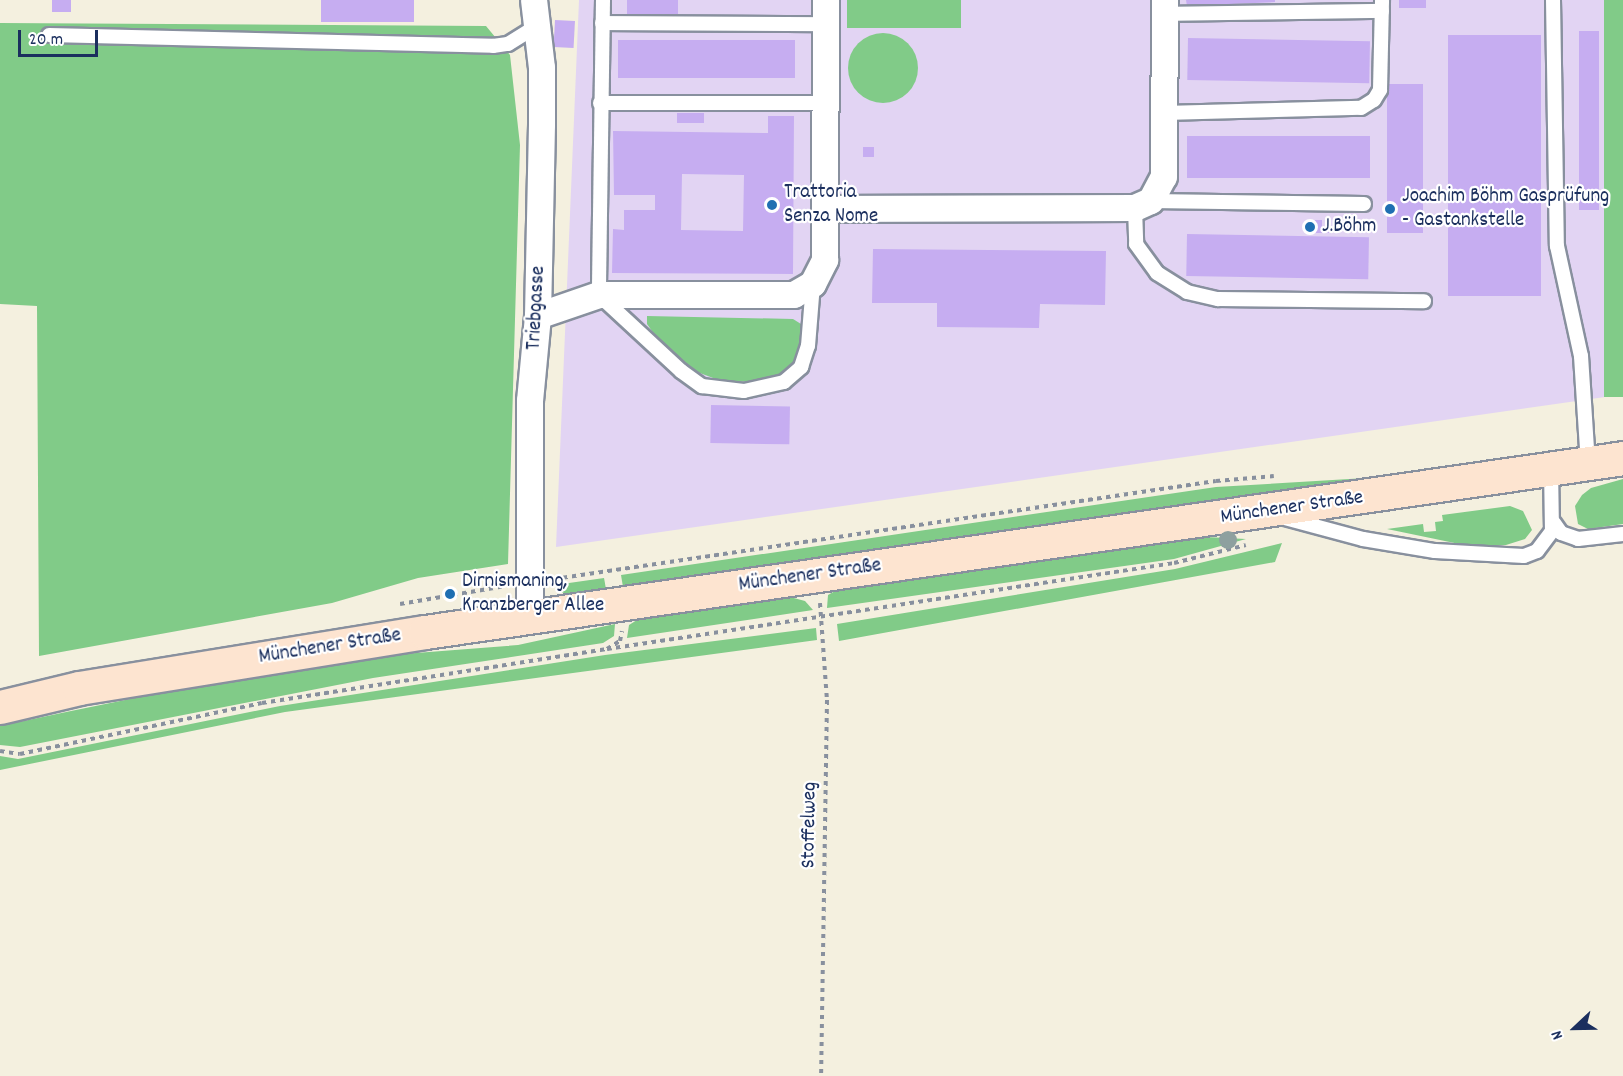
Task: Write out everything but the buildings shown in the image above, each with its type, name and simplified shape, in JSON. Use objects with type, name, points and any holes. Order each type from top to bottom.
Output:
[{"type":"main road","name":"Münchener Straße","points":[[0,706],[161,674],[530,617],[1623,458]]},
{"type":"street","name":"Triebgasse","points":[[530,617],[528,583],[530,401],[538,316],[542,68],[534,0]]},
{"type":"street","points":[[825,209],[1143,204],[1164,177],[1164,7]]},
{"type":"street","points":[[538,316],[599,295],[776,296],[794,295],[813,284],[825,260],[826,12]]},
{"type":"lane","points":[[603,0],[599,295],[675,366],[702,386],[744,391],[784,382],[801,367],[808,346],[813,284]]},
{"type":"lane","points":[[1553,0],[1557,246],[1581,357],[1588,463]]},
{"type":"lane","points":[[1164,7],[1382,5],[1380,90],[1374,100],[1361,108],[1164,113]]},
{"type":"lane","points":[[602,23],[826,12]]},
{"type":"lane","points":[[50,35],[493,46],[508,44],[537,26]]},
{"type":"lane","points":[[600,104],[826,103]]},
{"type":"lane","points":[[1364,204],[1143,204],[1136,244],[1157,273],[1187,292],[1218,299],[1424,301]]},
{"type":"lane","points":[[1263,512],[1363,539],[1511,558],[1536,551],[1549,539],[1554,523],[1551,469]]},
{"type":"lane","points":[[1554,523],[1561,533],[1578,539],[1623,534]]},
{"type":"path","points":[[0,751],[20,754],[262,703],[1174,563],[1254,543]]},
{"type":"path","points":[[528,583],[612,571],[619,604],[620,641],[607,649]]},
{"type":"path","name":"Stoffelweg","points":[[815,575],[823,618],[827,700],[821,1076]]},
{"type":"shaded area","points":[[579,0],[1604,0],[1605,397],[556,547]]},
{"type":"green space","points":[[847,0],[961,0],[961,28],[847,28]]},
{"type":"green space","points":[[1604,0],[1623,0],[1623,397],[1604,397]]},
{"type":"green space","points":[[0,23],[486,26],[510,55],[520,145],[508,564],[418,578],[332,603],[39,656],[37,306],[0,304]]},
{"type":"green space","points":[[883,33],[902,39],[912,49],[918,68],[912,87],[902,97],[883,103],[864,97],[854,87],[848,68],[854,49],[864,39]]},
{"type":"green space","points":[[647,316],[793,319],[801,324],[801,345],[794,362],[782,375],[764,382],[721,381],[684,367],[666,351],[647,324]]},
{"type":"green space","points":[[1366,478],[623,587],[621,575],[1216,487]]},
{"type":"green space","points":[[1623,479],[1623,524],[1588,529],[1578,524],[1575,506],[1582,495],[1591,488]]},
{"type":"green space","points":[[1510,506],[1523,511],[1532,530],[1525,539],[1506,545],[1469,546],[1387,529],[1423,524],[1424,532],[1436,531],[1435,522],[1443,521],[1442,515]]},
{"type":"green space","points":[[1206,537],[1246,539],[1174,559],[827,608],[828,595],[835,591]]},
{"type":"green space","points":[[1282,543],[1275,562],[839,641],[837,624],[1175,569]]},
{"type":"green space","points":[[604,578],[606,589],[571,595],[561,592],[560,586],[569,583]]},
{"type":"green space","points":[[790,597],[805,601],[813,610],[627,638],[629,625],[637,620]]},
{"type":"green space","points":[[615,624],[614,636],[603,643],[373,678],[20,747],[0,745],[0,726],[189,687],[403,654],[518,645]]},
{"type":"green space","points":[[816,628],[817,640],[285,712],[0,770],[0,756],[18,759],[280,706],[605,655]]},
{"type":"place","name":"Trattoria Senza Nome","points":[[772,205]]},
{"type":"place","name":"Joachim Böhm Gasprüfung - Gastankstelle","points":[[1390,209]]},
{"type":"place","name":"J.Böhm","points":[[1310,227]]},
{"type":"place","name":"Dirnismaning, Kranzberger Allee","points":[[450,594]]}]
